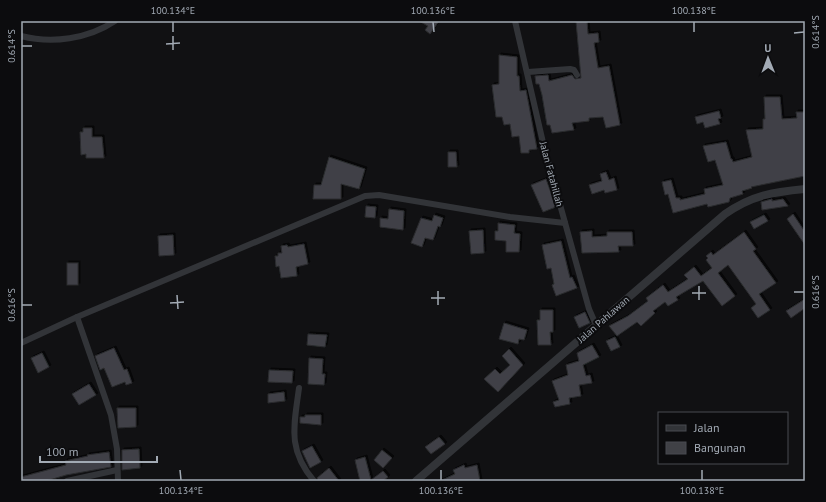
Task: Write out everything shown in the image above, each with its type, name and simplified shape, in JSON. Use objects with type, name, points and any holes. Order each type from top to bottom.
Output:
[{"type":"street","points":[[21,36],[36,39],[70,38],[92,33],[115,21]]},
{"type":"street","name":"Jalan Fatahillah","points":[[515,21],[528,72],[544,147],[586,297],[596,326]]},
{"type":"street","points":[[528,72],[570,69],[574,70],[577,75]]},
{"type":"street","name":"Jalan Pahlawan","points":[[416,481],[713,224],[737,206],[764,194],[805,189]]},
{"type":"street","points":[[21,343],[77,317],[365,196],[379,195],[510,217],[565,223]]},
{"type":"street","points":[[77,317],[111,415],[116,449],[118,481]]},
{"type":"street","points":[[300,388],[294,430],[295,447],[300,461],[314,481]]},
{"type":"street","points":[[67,481],[117,470]]},
{"type":"building","points":[[419,21],[439,21],[430,34],[425,30],[428,26]]},
{"type":"building","points":[[576,21],[587,21],[588,34],[598,33],[599,42],[594,43],[598,68],[609,66],[620,125],[606,128],[603,117],[589,118],[589,121],[572,123],[574,130],[552,133],[550,125],[547,125],[542,95],[539,84],[536,84],[535,76],[548,75],[549,81],[572,75],[575,79],[581,78]]},
{"type":"building","points":[[499,55],[517,57],[517,76],[519,76],[520,91],[526,90],[537,149],[529,150],[529,153],[521,153],[519,136],[512,137],[510,124],[504,125],[502,117],[496,117],[492,85],[499,84]]},
{"type":"building","points":[[764,97],[780,97],[782,119],[797,118],[796,112],[805,112],[805,176],[751,187],[752,188],[742,191],[743,194],[730,198],[729,202],[708,207],[707,204],[673,213],[668,194],[665,195],[662,182],[671,180],[676,198],[680,198],[680,200],[705,194],[704,189],[723,185],[715,160],[708,162],[703,146],[726,142],[733,162],[752,157],[746,130],[763,129],[763,119],[765,119]]},
{"type":"building","points":[[719,111],[721,118],[718,119],[720,124],[705,128],[703,122],[697,124],[695,117]]},
{"type":"building","points":[[83,128],[92,128],[92,137],[102,137],[104,158],[86,158],[86,154],[81,155],[80,132],[83,132]]},
{"type":"building","points":[[448,152],[456,152],[457,167],[448,167]]},
{"type":"building","points":[[329,157],[365,169],[359,189],[341,184],[341,199],[313,199],[314,185],[321,185]]},
{"type":"building","points":[[606,172],[609,180],[614,178],[617,190],[605,193],[604,190],[592,194],[589,185],[602,181],[600,174]]},
{"type":"building","points":[[546,179],[556,207],[543,212],[531,185]]},
{"type":"building","points":[[772,199],[772,201],[783,199],[788,206],[762,210],[761,202]]},
{"type":"building","points":[[366,206],[376,207],[375,218],[365,217]]},
{"type":"building","points":[[389,209],[404,211],[403,230],[380,227],[380,218],[388,219]]},
{"type":"building","points":[[793,214],[805,232],[805,245],[787,219]]},
{"type":"building","points":[[434,215],[443,218],[440,227],[438,226],[433,240],[425,238],[422,247],[411,243],[421,218],[432,221]]},
{"type":"building","points":[[764,215],[768,221],[754,229],[750,222]]},
{"type":"building","points":[[498,223],[515,225],[514,233],[520,234],[519,252],[506,252],[506,241],[495,240],[495,231],[498,231]]},
{"type":"building","points":[[483,230],[484,253],[471,254],[469,231]]},
{"type":"building","points":[[592,231],[592,237],[607,236],[607,232],[632,232],[633,246],[618,246],[619,252],[582,253],[580,232]]},
{"type":"building","points":[[744,232],[756,249],[753,251],[776,283],[759,294],[770,310],[758,318],[751,308],[756,304],[728,265],[718,273],[735,296],[722,306],[703,281],[676,297],[678,300],[668,306],[665,302],[653,311],[655,313],[641,326],[637,322],[617,336],[609,326],[628,316],[648,301],[646,298],[663,285],[668,292],[688,279],[684,275],[694,267],[701,276],[712,268],[706,260],[708,258],[706,256],[711,252],[713,255]]},
{"type":"building","points":[[173,235],[174,255],[159,256],[158,236]]},
{"type":"building","points":[[561,241],[570,278],[572,277],[577,288],[556,296],[552,285],[554,284],[551,268],[547,269],[542,245]]},
{"type":"building","points":[[304,244],[308,264],[296,267],[297,276],[281,278],[279,266],[276,267],[275,256],[278,256],[278,253],[282,253],[281,246],[287,245],[288,247]]},
{"type":"building","points":[[67,263],[78,263],[78,285],[67,285]]},
{"type":"building","points":[[805,299],[805,308],[791,318],[786,311]]},
{"type":"building","points":[[540,310],[553,310],[553,332],[550,332],[551,345],[538,345],[537,320],[540,320]]},
{"type":"building","points":[[585,312],[590,323],[579,328],[574,317]]},
{"type":"building","points":[[504,323],[527,330],[524,340],[519,339],[518,344],[499,339]]},
{"type":"building","points":[[308,334],[327,335],[325,347],[307,345]]},
{"type":"building","points":[[615,337],[620,347],[611,351],[606,341]]},
{"type":"building","points":[[592,345],[599,357],[583,365],[586,376],[590,375],[592,383],[579,385],[581,396],[569,398],[570,404],[555,407],[553,402],[559,400],[552,381],[568,375],[566,365],[579,361],[577,353]]},
{"type":"building","points":[[114,348],[124,370],[127,369],[132,383],[126,385],[125,382],[112,387],[104,368],[100,370],[95,356]]},
{"type":"building","points":[[509,349],[523,365],[498,392],[484,379],[495,369],[500,374],[510,365],[502,356]]},
{"type":"building","points":[[42,353],[49,367],[38,373],[31,358]]},
{"type":"building","points":[[309,358],[323,359],[322,374],[325,374],[324,385],[308,384]]},
{"type":"building","points":[[269,370],[293,371],[292,383],[268,382]]},
{"type":"building","points":[[89,384],[96,395],[79,405],[72,394]]},
{"type":"building","points":[[284,392],[285,401],[268,403],[268,394]]},
{"type":"building","points":[[117,408],[136,408],[136,427],[118,428]]},
{"type":"building","points":[[305,415],[321,415],[321,425],[300,423],[300,417],[305,417]]},
{"type":"building","points":[[439,437],[445,444],[431,454],[425,447]]},
{"type":"building","points":[[312,446],[321,462],[310,468],[302,451]]},
{"type":"building","points":[[139,449],[140,468],[122,470],[122,450]]},
{"type":"building","points":[[382,450],[392,458],[383,468],[374,460]]},
{"type":"building","points":[[109,452],[111,467],[66,475],[46,481],[21,481],[21,477],[66,465],[65,461],[88,456],[87,455]]},
{"type":"building","points":[[365,457],[371,480],[383,471],[388,477],[383,481],[360,481],[355,460]]},
{"type":"building","points":[[464,465],[465,468],[477,465],[480,481],[440,481],[455,474],[453,470]]},
{"type":"building","points":[[329,468],[339,481],[318,481],[317,478]]}]
